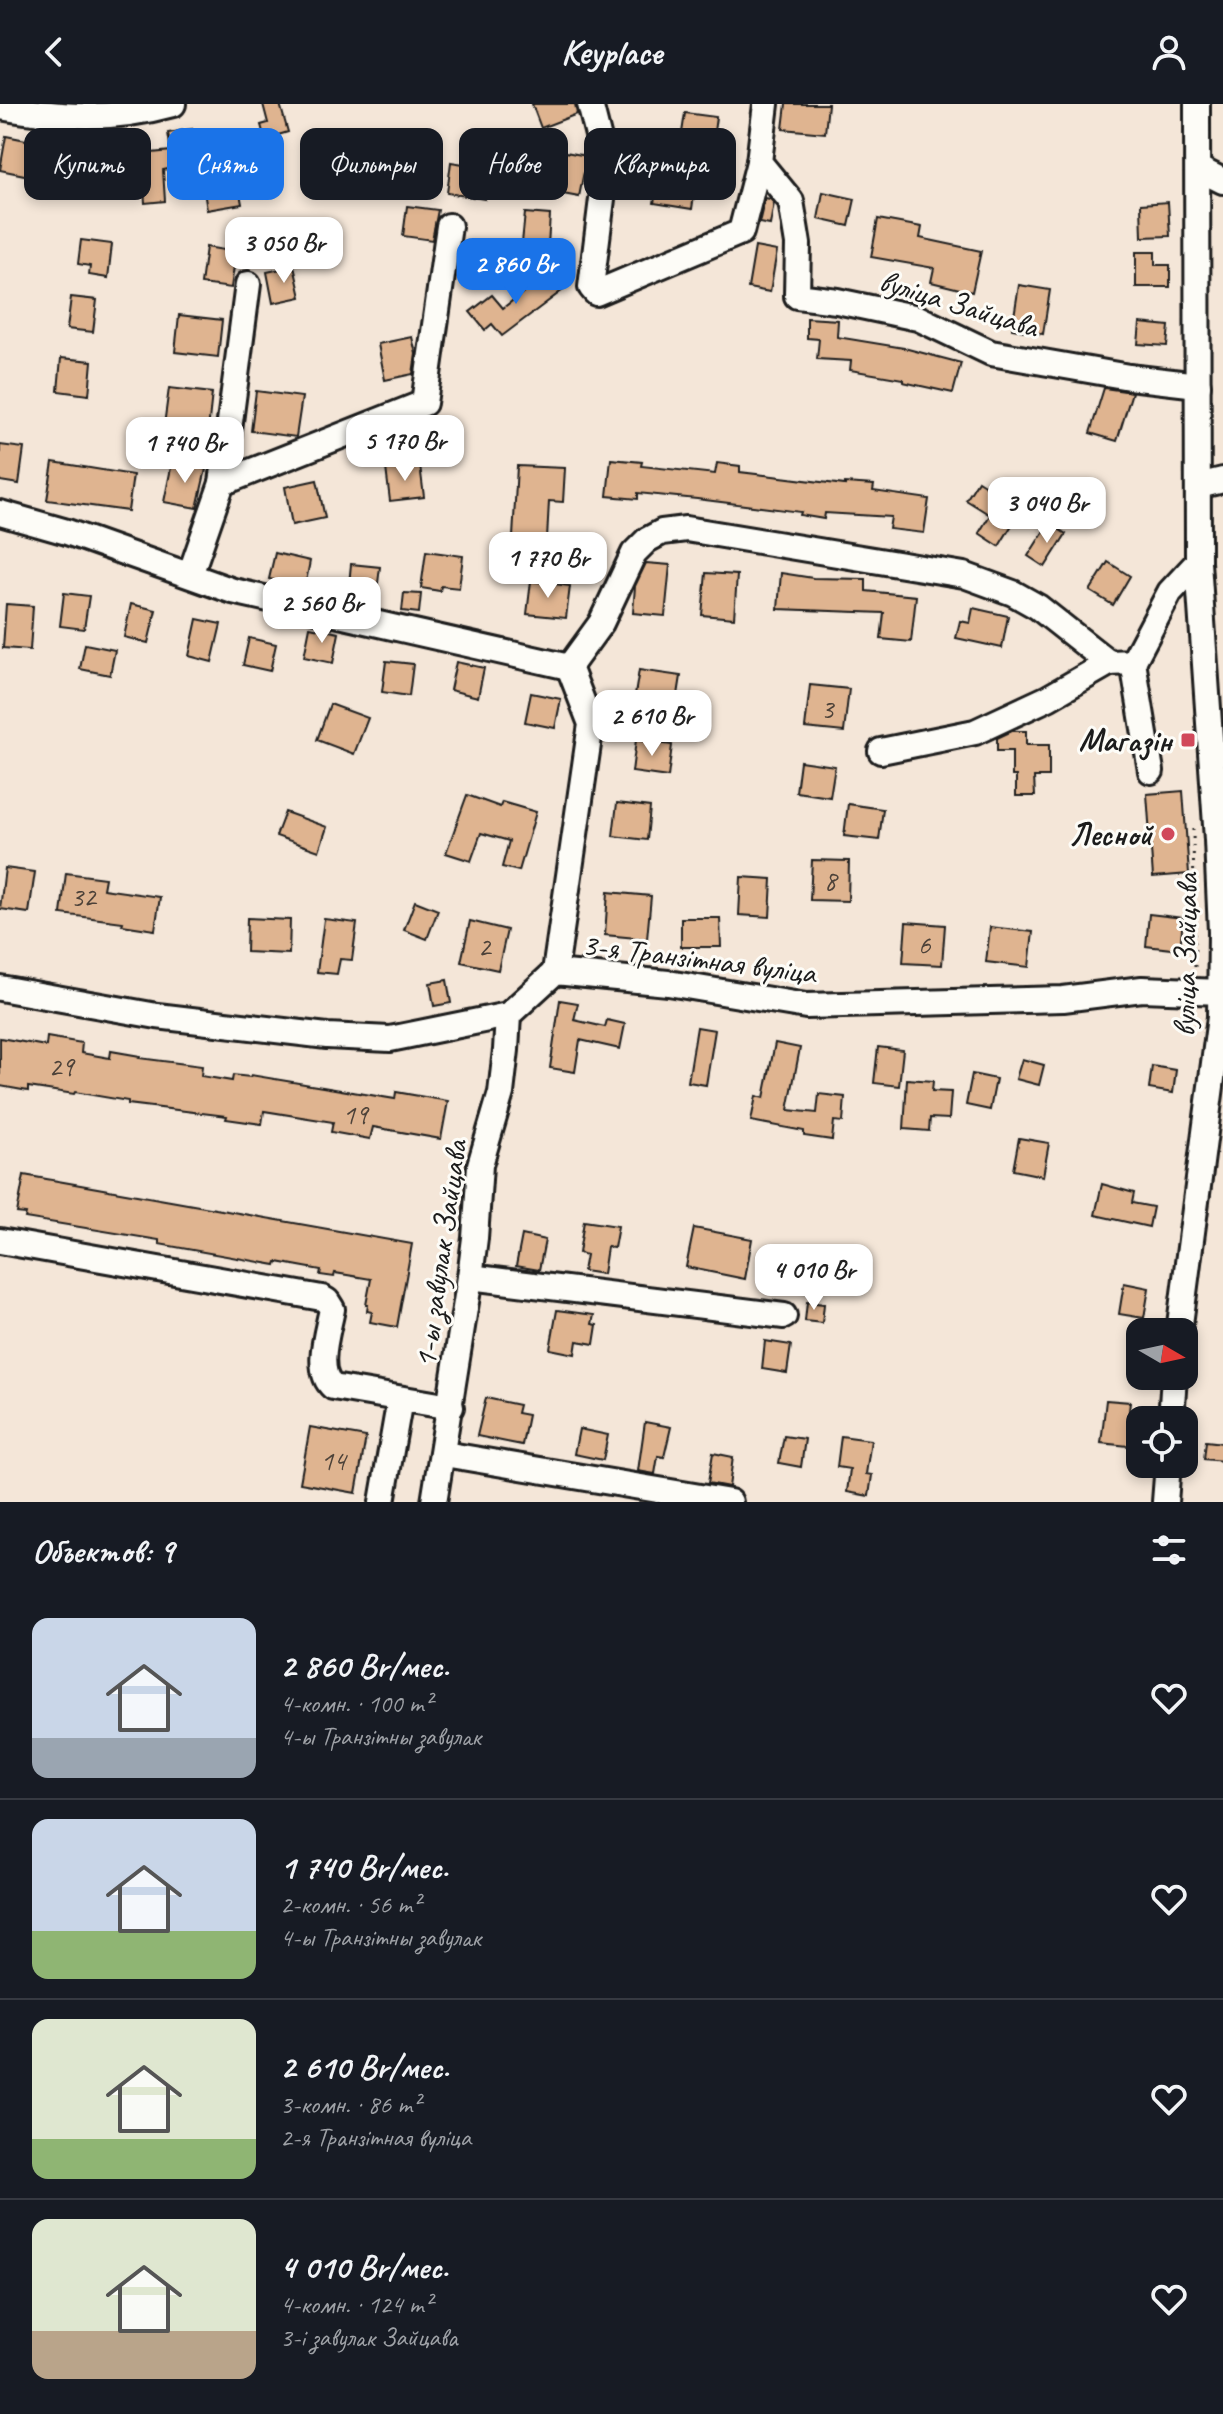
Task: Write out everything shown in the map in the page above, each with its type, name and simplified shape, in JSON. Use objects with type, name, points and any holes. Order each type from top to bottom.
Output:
[{"type":"street","points":[[0,107],[50,116],[90,117],[173,104]]},
{"type":"street","points":[[590,104],[606,167],[591,287],[596,293],[741,232],[759,162],[766,104]]},
{"type":"street","name":"вуліца Зайцава","points":[[1181,1318],[1220,1017],[1215,981],[1222,932],[1220,844],[1198,562],[1197,104]]},
{"type":"street","name":"вуліца Зайцава","points":[[759,162],[791,201],[798,244],[797,296],[918,318],[991,353],[1141,379],[1198,385]]},
{"type":"street","points":[[1199,169],[1223,181]]},
{"type":"street","points":[[222,483],[424,403],[449,226]]},
{"type":"street","points":[[190,575],[222,483],[248,284]]},
{"type":"street","points":[[1198,486],[1223,480]]},
{"type":"street","points":[[0,513],[67,532],[233,591],[569,667]]},
{"type":"street","points":[[569,667],[601,623],[634,553],[647,540],[662,532],[686,529],[964,575],[1013,593],[1121,662],[1151,771]]},
{"type":"street","points":[[881,751],[975,732],[1121,662],[1170,592],[1198,562]]},
{"type":"street","points":[[555,972],[591,724],[569,667]]},
{"type":"street","name":"3-я Транзітная вуліца","points":[[508,1015],[555,972],[668,983],[806,1006],[1063,999],[1215,981]]},
{"type":"street","points":[[0,988],[157,1016],[327,1036],[390,1039],[508,1015]]},
{"type":"street","name":"1-ы завулак Зайцава","points":[[434,1502],[470,1277],[480,1165],[501,1093],[508,1015]]},
{"type":"street","points":[[0,1241],[322,1298],[332,1309],[322,1369],[328,1383],[333,1387],[451,1407]]},
{"type":"street","points":[[470,1277],[784,1316]]},
{"type":"street","points":[[382,1502],[400,1399]]},
{"type":"street","points":[[444,1454],[730,1502]]},
{"type":"street","points":[[1165,1502],[1167,1478]]},
{"type":"path","points":[[1193,827],[1215,981]]},
{"type":"building","points":[[263,104],[280,104],[288,132],[284,133],[284,128],[262,128],[261,125],[268,123]]},
{"type":"building","points":[[532,104],[575,104],[577,114],[541,128]]},
{"type":"building","points":[[786,104],[828,104],[825,133],[783,129]]},
{"type":"building","points":[[685,113],[716,117],[715,128],[683,128]]},
{"type":"building","points":[[6,136],[24,140],[24,175],[0,170]]},
{"type":"building","points":[[167,151],[167,169],[163,170],[165,201],[145,203],[145,200],[151,200],[151,153]]},
{"type":"building","points":[[568,152],[584,155],[579,197],[568,195]]},
{"type":"building","points":[[451,162],[459,163],[459,195],[447,193]]},
{"type":"building","points":[[823,192],[855,199],[849,226],[818,219]]},
{"type":"building","points":[[765,198],[774,203],[770,225],[759,223]]},
{"type":"building","points":[[205,200],[241,200],[242,204],[207,210]]},
{"type":"building","points":[[655,200],[693,200],[692,209],[654,203]]},
{"type":"building","points":[[1168,202],[1170,236],[1142,237],[1141,204]]},
{"type":"building","points":[[407,206],[438,210],[432,240],[403,236]]},
{"type":"building","points":[[525,213],[550,215],[548,245],[522,243]]},
{"type":"building","points":[[878,219],[922,227],[920,238],[981,251],[972,292],[931,282],[934,268],[871,257]]},
{"type":"building","points":[[81,240],[112,244],[108,278],[89,275],[90,266],[78,264]]},
{"type":"building","points":[[206,247],[236,252],[231,288],[201,284]]},
{"type":"building","points":[[755,247],[777,251],[770,292],[748,288]]},
{"type":"building","points":[[1136,252],[1155,252],[1155,265],[1170,265],[1170,287],[1136,287]]},
{"type":"building","points":[[294,266],[301,297],[273,303],[267,272]]},
{"type":"building","points":[[549,272],[563,290],[502,336],[492,324],[485,330],[470,312],[492,295],[503,308]]},
{"type":"building","points":[[1019,285],[1050,290],[1043,334],[1012,329]]},
{"type":"building","points":[[71,297],[97,300],[93,332],[67,329]]},
{"type":"building","points":[[179,315],[222,320],[218,357],[175,352]]},
{"type":"building","points":[[807,318],[838,320],[837,337],[904,348],[961,363],[953,393],[903,382],[903,379],[850,370],[851,361],[817,359],[819,339],[807,338]]},
{"type":"building","points":[[1140,323],[1169,326],[1167,346],[1138,344]]},
{"type":"building","points":[[412,337],[416,354],[413,374],[385,380],[378,344]]},
{"type":"building","points":[[61,358],[92,361],[89,395],[58,391]]},
{"type":"building","points":[[169,388],[212,393],[208,430],[164,425]]},
{"type":"building","points":[[1104,388],[1132,392],[1117,441],[1090,433]]},
{"type":"building","points":[[256,391],[302,397],[296,437],[251,431]]},
{"type":"building","points":[[0,445],[24,448],[19,484],[0,481]]},
{"type":"building","points":[[611,459],[642,462],[641,466],[715,474],[717,463],[740,466],[740,472],[845,485],[874,485],[873,491],[929,499],[924,533],[889,529],[891,517],[825,513],[824,519],[800,515],[801,512],[697,499],[638,493],[638,499],[607,496]]},
{"type":"building","points":[[53,462],[133,475],[128,511],[47,500]]},
{"type":"building","points":[[172,463],[206,469],[197,508],[164,502]]},
{"type":"building","points":[[420,465],[424,497],[390,501],[386,468]]},
{"type":"building","points":[[517,466],[565,468],[563,502],[549,501],[546,557],[512,555]]},
{"type":"building","points":[[317,480],[325,518],[292,525],[285,487]]},
{"type":"building","points":[[978,481],[1020,512],[999,546],[979,533],[990,515],[966,500]]},
{"type":"building","points":[[1049,523],[1066,534],[1045,567],[1028,556]]},
{"type":"building","points":[[426,551],[463,556],[459,588],[441,586],[440,591],[421,588]]},
{"type":"building","points":[[275,553],[310,561],[305,587],[269,579]]},
{"type":"building","points":[[1108,562],[1130,576],[1113,605],[1090,591]]},
{"type":"building","points":[[646,563],[670,565],[665,616],[633,613],[635,586]]},
{"type":"building","points":[[351,564],[380,567],[376,599],[348,595]]},
{"type":"building","points":[[706,573],[737,575],[734,618],[702,615]]},
{"type":"building","points":[[781,573],[813,578],[866,579],[866,591],[916,596],[911,642],[881,639],[884,613],[778,609]]},
{"type":"building","points":[[531,581],[570,586],[566,618],[527,614]]},
{"type":"building","points":[[64,593],[89,596],[84,629],[60,626]]},
{"type":"building","points":[[404,593],[421,594],[419,613],[402,611]]},
{"type":"building","points":[[6,604],[33,606],[30,650],[3,648]]},
{"type":"building","points":[[131,604],[156,610],[148,643],[124,637]]},
{"type":"building","points":[[973,608],[1008,616],[1002,648],[956,638],[960,621],[970,623]]},
{"type":"building","points":[[197,619],[221,624],[212,662],[189,656]]},
{"type":"building","points":[[310,627],[339,633],[333,663],[304,657]]},
{"type":"building","points":[[249,638],[276,644],[270,671],[243,665]]},
{"type":"building","points":[[85,644],[115,650],[110,675],[80,669]]},
{"type":"building","points":[[386,661],[413,664],[409,696],[382,692]]},
{"type":"building","points":[[456,662],[484,668],[478,697],[450,690]]},
{"type":"building","points":[[639,670],[681,676],[675,714],[633,707]]},
{"type":"building","points":[[810,685],[849,689],[844,732],[805,728]]},
{"type":"building","points":[[531,693],[561,699],[555,728],[525,722]]},
{"type":"building","points":[[330,704],[368,718],[354,754],[317,740]]},
{"type":"building","points":[[1012,731],[1026,731],[1026,745],[1049,745],[1049,777],[1034,777],[1035,796],[1016,796],[1012,751],[997,751],[997,738]]},
{"type":"building","points":[[636,740],[672,745],[668,777],[632,772]]},
{"type":"building","points":[[800,761],[835,766],[830,797],[796,792]]},
{"type":"building","name":"Лесной","points":[[1183,791],[1189,874],[1153,877],[1147,794]]},
{"type":"building","points":[[467,795],[500,807],[502,802],[536,812],[519,871],[502,867],[509,841],[481,833],[471,861],[446,853]]},
{"type":"building","points":[[617,803],[650,807],[647,840],[613,836]]},
{"type":"building","points":[[848,804],[883,809],[879,840],[844,836]]},
{"type":"building","points":[[285,812],[327,827],[319,851],[276,836]]},
{"type":"building","points":[[812,860],[849,861],[848,901],[810,900]]},
{"type":"building","points":[[5,868],[35,872],[29,913],[0,909]]},
{"type":"building","points":[[66,873],[105,878],[103,889],[160,897],[155,930],[122,925],[123,922],[61,914]]},
{"type":"building","points":[[741,877],[772,879],[770,917],[739,915]]},
{"type":"building","points":[[608,892],[651,896],[647,939],[605,935]]},
{"type":"building","points":[[415,901],[438,910],[427,939],[404,930]]},
{"type":"building","points":[[1149,914],[1183,918],[1180,950],[1146,946]]},
{"type":"building","points":[[247,918],[290,920],[289,954],[246,952]]},
{"type":"building","points":[[681,918],[720,918],[721,947],[681,947]]},
{"type":"building","points":[[324,919],[357,923],[352,960],[340,959],[337,974],[317,972]]},
{"type":"building","points":[[470,921],[507,930],[498,970],[461,962]]},
{"type":"building","points":[[906,922],[945,925],[942,965],[903,963]]},
{"type":"building","points":[[990,927],[1033,932],[1029,967],[986,962]]},
{"type":"building","points":[[447,980],[451,1003],[434,1006],[430,983]]},
{"type":"building","points":[[560,1000],[578,1003],[574,1020],[605,1027],[607,1020],[625,1024],[620,1049],[580,1040],[575,1072],[550,1068]]},
{"type":"building","points":[[697,1027],[715,1030],[706,1085],[688,1082]]},
{"type":"building","points":[[47,1037],[82,1043],[81,1053],[110,1058],[111,1051],[202,1066],[201,1076],[232,1081],[233,1075],[251,1075],[395,1099],[396,1092],[448,1101],[441,1139],[373,1127],[370,1139],[331,1132],[333,1122],[264,1111],[262,1124],[226,1119],[227,1116],[128,1104],[128,1101],[75,1092],[28,1087],[28,1091],[0,1086],[0,1038],[46,1046]]},
{"type":"building","points":[[775,1043],[800,1048],[788,1110],[817,1113],[819,1094],[845,1097],[843,1122],[834,1121],[832,1140],[804,1136],[804,1131],[751,1121],[756,1096],[764,1098]]},
{"type":"building","points":[[878,1047],[903,1050],[899,1086],[874,1083]]},
{"type":"building","points":[[1022,1059],[1044,1065],[1039,1085],[1016,1079]]},
{"type":"building","points":[[1152,1066],[1176,1070],[1173,1093],[1149,1089]]},
{"type":"building","points":[[972,1074],[996,1079],[990,1110],[966,1105]]},
{"type":"building","points":[[907,1079],[933,1081],[932,1091],[951,1092],[949,1119],[930,1118],[929,1131],[904,1129]]},
{"type":"building","points":[[1019,1138],[1049,1143],[1043,1176],[1013,1170]]},
{"type":"building","points":[[24,1175],[412,1244],[397,1327],[370,1322],[372,1312],[367,1311],[366,1305],[371,1279],[335,1273],[334,1277],[320,1275],[321,1270],[277,1262],[276,1265],[159,1244],[159,1240],[25,1218],[26,1214],[17,1213]]},
{"type":"building","points":[[1102,1184],[1134,1193],[1132,1203],[1153,1207],[1149,1227],[1095,1215]]},
{"type":"building","points":[[584,1221],[618,1226],[614,1248],[607,1247],[603,1274],[583,1271],[586,1255],[579,1253]]},
{"type":"building","points":[[694,1228],[752,1239],[745,1279],[686,1267]]},
{"type":"building","points":[[522,1235],[545,1240],[539,1270],[516,1266]]},
{"type":"building","points":[[798,1248],[821,1252],[815,1286],[786,1281],[791,1251],[798,1252]]},
{"type":"building","points":[[1124,1283],[1149,1288],[1144,1318],[1119,1314]]},
{"type":"building","points":[[807,1302],[824,1304],[822,1323],[805,1321]]},
{"type":"building","points":[[557,1310],[594,1315],[592,1324],[597,1325],[594,1344],[577,1341],[575,1354],[550,1349]]},
{"type":"building","points":[[765,1341],[791,1345],[787,1373],[762,1369]]},
{"type":"building","points":[[486,1398],[519,1405],[517,1413],[528,1415],[522,1445],[477,1436]]},
{"type":"building","points":[[1106,1400],[1130,1402],[1130,1406],[1126,1406],[1126,1446],[1101,1443]]},
{"type":"building","points":[[645,1422],[671,1427],[664,1457],[658,1456],[655,1474],[638,1471]]},
{"type":"building","points":[[310,1427],[366,1437],[356,1493],[300,1483]]},
{"type":"building","points":[[579,1429],[608,1435],[603,1460],[574,1454]]},
{"type":"building","points":[[784,1436],[805,1439],[801,1467],[779,1463]]},
{"type":"building","points":[[841,1436],[871,1440],[866,1474],[872,1475],[869,1496],[847,1492],[850,1469],[837,1467]]},
{"type":"building","points":[[1206,1441],[1223,1443],[1223,1461],[1204,1459]]},
{"type":"building","points":[[713,1453],[733,1457],[729,1487],[708,1483]]},
{"type":"place","name":"Магазін","points":[[1188,740]]},
{"type":"place","name":"Лесной","points":[[1168,834]]}]
